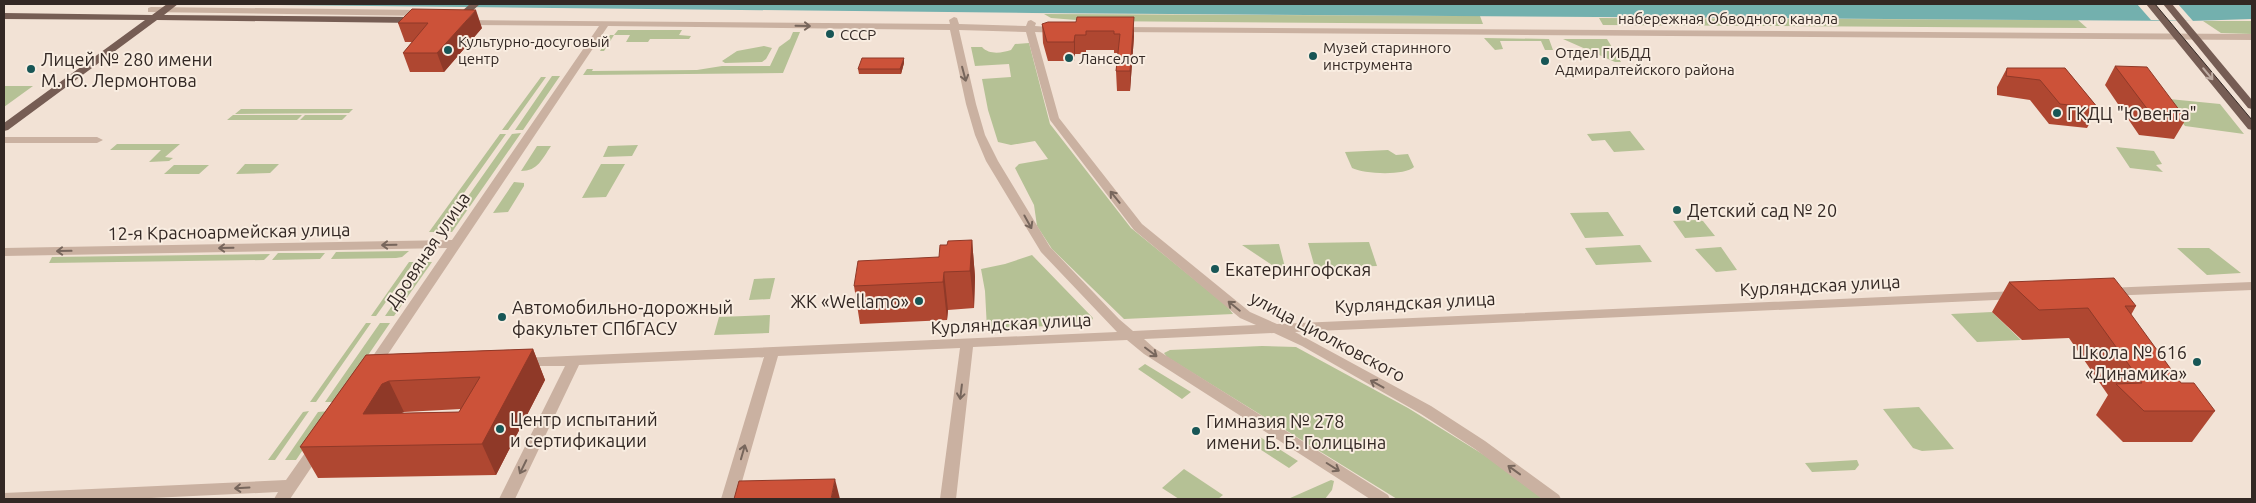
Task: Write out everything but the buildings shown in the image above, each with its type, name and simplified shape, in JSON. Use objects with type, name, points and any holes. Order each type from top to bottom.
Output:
[{"type":"main road","points":[[2150,4],[2252,127]]},
{"type":"main road","points":[[2167,4],[2252,106]]},
{"type":"main road","points":[[4,8],[161,8],[444,18],[470,8]]},
{"type":"main road","points":[[4,118],[141,17],[161,8]]},
{"type":"main road","points":[[4,128],[161,8]]},
{"type":"main road","points":[[4,16],[141,17]]},
{"type":"street","points":[[444,18],[470,8],[1072,27]]},
{"type":"street","points":[[444,18],[606,24],[954,23]]},
{"type":"street","points":[[954,23],[963,70],[980,135],[992,161],[1044,249],[1114,322],[1166,363],[1382,499]]},
{"type":"street","name":"Дровяная улица","points":[[360,384],[606,24]]},
{"type":"street","name":"улица Циолковского","points":[[1031,26],[1054,118],[1138,227],[1244,315],[1307,343],[1454,427],[1553,499]]},
{"type":"street","name":"набережная Обводного канала","points":[[1108,28],[2252,37]]},
{"type":"street","points":[[4,140],[97,140]]},
{"type":"street","name":"12-я Красноармейская улица","points":[[4,252],[455,244]]},
{"type":"street","points":[[2097,292],[2252,286]]},
{"type":"street","name":"Курляндская улица","points":[[511,363],[967,344],[1365,323],[2031,295]]},
{"type":"street","points":[[948,499],[967,344]]},
{"type":"street","points":[[729,499],[772,352]]},
{"type":"street","points":[[507,499],[575,360]]},
{"type":"street","points":[[370,369],[388,368]]},
{"type":"street","points":[[4,499],[287,493],[325,436]]},
{"type":"green space","points":[[1044,14],[1480,16],[1483,24],[1089,21],[1051,18]]},
{"type":"green space","points":[[1599,18],[2078,20],[2087,28],[1603,25]]},
{"type":"green space","points":[[2203,21],[2252,21],[2252,34],[2221,33]]},
{"type":"green space","points":[[618,30],[682,30],[679,35],[691,36],[689,39],[650,39],[648,42],[626,42],[630,35],[614,35]]},
{"type":"green space","points":[[793,32],[800,32],[783,73],[583,75],[587,69],[593,69],[592,71],[697,70],[722,66],[770,66],[779,47],[790,39]]},
{"type":"green space","points":[[610,35],[614,35],[604,51],[600,51]]},
{"type":"green space","points":[[1484,38],[1549,39],[1553,50],[1545,50],[1541,41],[1500,41],[1503,49],[1495,50]]},
{"type":"green space","points":[[1563,39],[1607,39],[1621,62],[1615,62]]},
{"type":"green space","points":[[1029,43],[1050,124],[1131,228],[1227,306],[1233,314],[1124,319],[1052,249],[1037,226],[1034,205],[1015,168],[1019,164],[1048,159],[1035,141],[1011,145],[998,142],[988,110],[982,79],[1011,77],[1009,64],[975,66],[971,47],[982,47],[988,51],[1000,52],[1011,50],[1015,44]]},
{"type":"green space","points":[[764,46],[772,48],[766,59],[762,62],[725,63],[722,61],[737,51]]},
{"type":"green space","points":[[552,76],[560,76],[523,130],[515,130]]},
{"type":"green space","points":[[541,77],[546,77],[508,130],[502,130]]},
{"type":"green space","points":[[4,86],[33,86],[4,107]]},
{"type":"green space","points":[[2165,100],[2220,104],[2244,134],[2185,126]]},
{"type":"green space","points":[[241,109],[353,109],[349,113],[235,114]]},
{"type":"green space","points":[[233,115],[302,115],[297,120],[227,120]]},
{"type":"green space","points":[[305,115],[347,115],[342,120],[300,120]]},
{"type":"green space","points":[[1630,131],[1645,150],[1614,152],[1605,140],[1592,141],[1587,134]]},
{"type":"green space","points":[[521,133],[452,232],[443,232],[512,134]]},
{"type":"green space","points":[[500,134],[506,134],[436,232],[429,232]]},
{"type":"green space","points":[[117,144],[180,144],[165,157],[173,158],[169,161],[149,162],[161,150],[110,150]]},
{"type":"green space","points":[[638,145],[632,156],[603,157],[608,146]]},
{"type":"green space","points":[[537,146],[551,146],[536,167],[521,171]]},
{"type":"green space","points":[[2116,147],[2154,151],[2162,164],[2156,165],[2163,172],[2130,168]]},
{"type":"green space","points":[[1388,150],[1396,155],[1408,154],[1414,167],[1402,172],[1393,173],[1365,172],[1352,168],[1345,152]]},
{"type":"green space","points":[[245,164],[279,164],[270,173],[236,174]]},
{"type":"green space","points":[[601,164],[625,164],[606,197],[582,198]]},
{"type":"green space","points":[[174,165],[209,165],[199,174],[164,174]]},
{"type":"green space","points":[[514,182],[524,183],[524,186],[508,212],[493,213]]},
{"type":"green space","points":[[1608,212],[1624,236],[1585,238],[1570,213]]},
{"type":"green space","points":[[1673,221],[1703,221],[1715,236],[1685,238]]},
{"type":"green space","points":[[1369,242],[1377,266],[1315,268],[1308,243]]},
{"type":"green space","points":[[1279,244],[1287,275],[1242,245]]},
{"type":"green space","points":[[1640,245],[1652,262],[1596,265],[1585,248]]},
{"type":"green space","points":[[1721,247],[1737,270],[1716,272],[1695,249]]},
{"type":"green space","points":[[2177,248],[2209,248],[2241,273],[2207,275]]},
{"type":"green space","points":[[409,251],[402,257],[396,258],[331,259],[336,252]]},
{"type":"green space","points":[[278,253],[325,253],[320,259],[272,260]]},
{"type":"green space","points":[[270,254],[264,260],[49,263],[52,257]]},
{"type":"green space","points":[[1032,255],[1093,318],[1090,324],[987,329],[985,291],[981,269],[1005,264]]},
{"type":"green space","points":[[409,262],[414,262],[376,316],[371,316]]},
{"type":"green space","points":[[422,262],[432,262],[394,316],[385,316]]},
{"type":"green space","points":[[775,278],[770,299],[749,300],[754,279]]},
{"type":"green space","points":[[1992,312],[2021,340],[1977,342],[1951,314]]},
{"type":"green space","points":[[770,315],[769,333],[714,335],[719,317]]},
{"type":"green space","points":[[366,323],[371,323],[316,402],[310,402]]},
{"type":"green space","points":[[380,323],[390,323],[336,402],[325,402]]},
{"type":"green space","points":[[1262,346],[1296,347],[1408,408],[1484,455],[1543,499],[1397,499],[1167,357],[1164,353],[1170,350]]},
{"type":"green space","points":[[1145,364],[1191,392],[1182,399],[1138,369]]},
{"type":"green space","points":[[1919,407],[1954,449],[1922,451],[1913,448],[1883,409]]},
{"type":"green space","points":[[309,411],[275,460],[268,460],[303,412]]},
{"type":"green space","points":[[329,411],[296,460],[285,460],[318,412]]},
{"type":"green space","points":[[1260,437],[1298,461],[1289,468],[1252,444]]},
{"type":"green space","points":[[1857,460],[1859,465],[1855,470],[1812,472],[1805,463]]},
{"type":"green space","points":[[1184,469],[1223,495],[1218,499],[1179,499],[1162,488]]},
{"type":"green space","points":[[1331,480],[1334,481],[1332,490],[1325,499],[1288,499]]},
{"type":"water","points":[[185,4],[2252,4],[2252,19],[2190,21],[1033,13]]},
{"type":"pier","points":[[2137,4],[2178,4],[2193,21],[2151,20]]},
{"type":"tram line","points":[[2155,4],[2252,120]]},
{"type":"place","name":"СССР","points":[[830,34]]},
{"type":"place","name":"Культурно-досуговый центр","points":[[448,50]]},
{"type":"place","name":"Музей старинного инструмента","points":[[1313,56]]},
{"type":"place","name":"Ланселот","points":[[1069,58]]},
{"type":"place","name":"Отдел ГИБДД Адмиралтейского района","points":[[1545,61]]},
{"type":"place","name":"Лицей № 280 имени М. Ю. Лермонтова","points":[[31,69]]},
{"type":"place","name":"ГКДЦ \"Ювента\"","points":[[2057,113]]},
{"type":"place","name":"Детский сад № 20","points":[[1677,210]]},
{"type":"place","name":"Екатерингофская","points":[[1215,269]]},
{"type":"place","name":"ЖК «Wellamo»","points":[[919,301]]},
{"type":"place","name":"Автомобильно-дорожный факультет СПбГАСУ","points":[[502,317]]},
{"type":"place","name":"Школа № 616 «Динамика»","points":[[2197,362]]},
{"type":"place","name":"Центр испытаний и сертификации","points":[[500,429]]},
{"type":"place","name":"Гимназия № 278 имени Б. Б. Голицына","points":[[1196,431]]}]
